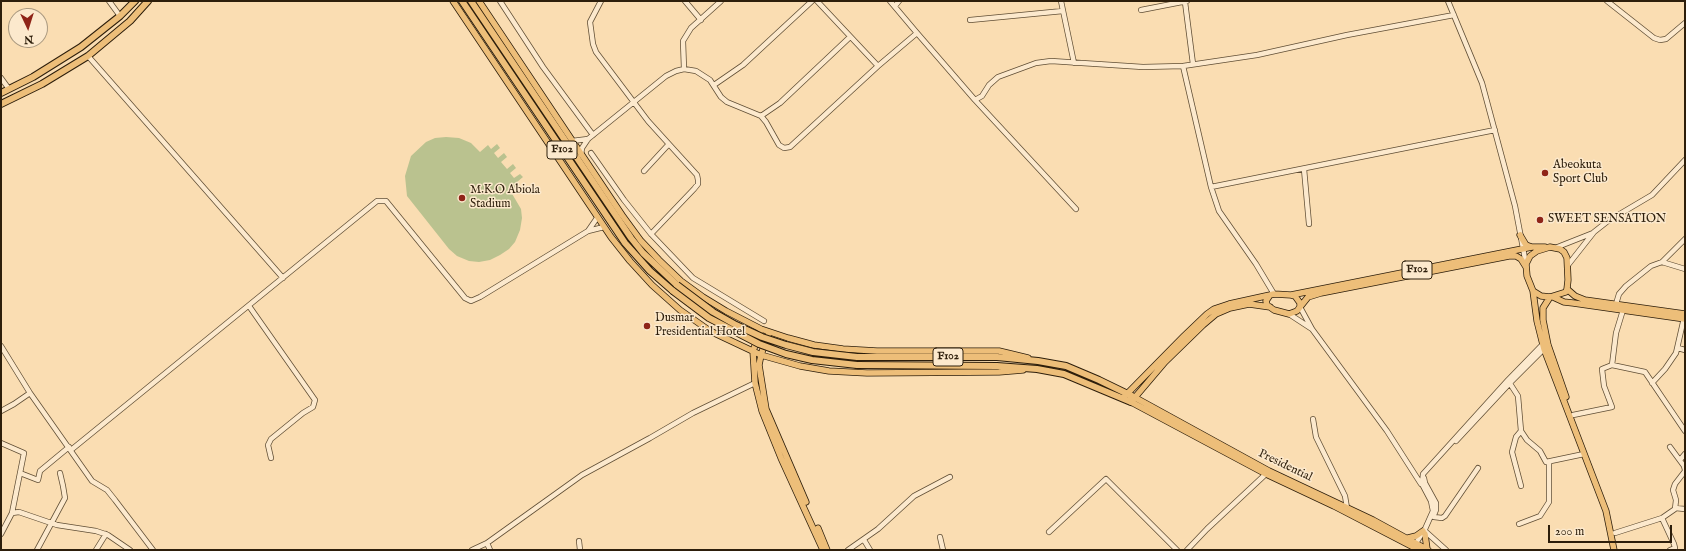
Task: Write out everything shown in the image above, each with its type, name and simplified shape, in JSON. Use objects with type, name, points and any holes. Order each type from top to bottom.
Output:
[{"type":"highway","points":[[1,93],[33,77],[82,48],[120,16],[135,1]]},
{"type":"highway","points":[[1,104],[42,84],[88,56],[137,13],[148,1]]},
{"type":"highway","name":"F102","points":[[462,1],[622,238],[638,258],[672,292],[709,318],[759,344],[786,354],[812,360],[857,365],[997,366],[1037,369],[1064,374],[1125,396]]},
{"type":"highway","name":"F102","points":[[471,1],[631,238],[643,253],[677,285],[713,312],[762,337],[813,352],[857,357],[997,357],[1038,361],[1066,366],[1099,380],[1132,400]]},
{"type":"highway","points":[[130,7],[137,13]]},
{"type":"highway","points":[[479,13],[485,10]]},
{"type":"highway","points":[[467,22],[473,18]]},
{"type":"main road","points":[[453,1],[597,218],[630,261],[652,285],[680,310],[710,331],[761,355],[800,366],[829,371],[867,373],[999,372],[1037,369]]},
{"type":"main road","points":[[479,1],[622,215],[659,260],[681,281],[703,297],[761,329],[814,345],[843,349],[877,351],[999,351],[1038,361]]},
{"type":"main road","points":[[1520,235],[1526,245],[1532,247]]},
{"type":"main road","name":"F102","points":[[1125,396],[1207,314],[1214,309],[1233,303],[1272,295],[1291,294],[1532,247],[1555,248]]},
{"type":"main road","points":[[1545,248],[1533,253],[1526,265],[1527,276],[1533,291],[1537,321],[1609,510],[1618,550]]},
{"type":"main road","points":[[1555,248],[1564,252],[1568,265],[1567,289],[1564,293],[1552,297],[1543,308],[1542,313],[1546,345],[1584,454],[1606,511],[1614,550]]},
{"type":"main road","name":"F102","points":[[1289,314],[1297,310],[1308,297],[1321,293],[1509,256],[1516,256],[1526,265]]},
{"type":"main road","points":[[1567,289],[1575,296],[1585,300],[1685,314]]},
{"type":"main road","points":[[1533,291],[1541,296],[1552,297],[1564,302],[1685,318]]},
{"type":"main road","points":[[1291,294],[1298,298],[1300,307]]},
{"type":"main road","points":[[1272,295],[1266,301],[1270,307],[1274,310],[1289,314]]},
{"type":"main road","points":[[1270,307],[1249,304],[1230,308],[1216,314],[1202,325],[1165,362],[1132,400],[1267,473],[1417,546]]},
{"type":"main road","points":[[761,329],[753,351],[755,383],[766,422],[823,550]]},
{"type":"main road","points":[[769,332],[761,355],[760,365],[766,409],[794,478],[827,550]]},
{"type":"main road","name":"Presidential","points":[[1267,473],[1347,508],[1407,538],[1417,546],[1427,550]]},
{"type":"main road","points":[[1407,538],[1424,532],[1427,550]]},
{"type":"street","points":[[109,1],[120,16]]},
{"type":"street","points":[[500,1],[543,67],[593,134]]},
{"type":"street","points":[[601,1],[590,22],[593,44],[596,52],[633,102],[668,145],[697,174],[698,184],[651,234]]},
{"type":"street","points":[[685,1],[701,20]]},
{"type":"street","points":[[684,69],[683,41],[691,28],[721,1]]},
{"type":"street","points":[[714,85],[743,66],[812,1]]},
{"type":"street","points":[[817,1],[850,38],[878,66]]},
{"type":"street","points":[[890,1],[975,100],[1076,208]]},
{"type":"street","points":[[895,6],[899,1]]},
{"type":"street","points":[[1061,1],[1074,63]]},
{"type":"street","points":[[1141,10],[1187,1],[1194,64]]},
{"type":"street","points":[[1448,1],[1482,83],[1516,206],[1526,265]]},
{"type":"street","points":[[1607,1],[1654,38],[1660,40],[1666,39],[1685,23]]},
{"type":"street","points":[[970,20],[1063,11]]},
{"type":"street","points":[[975,100],[982,96],[994,80],[1007,73],[1036,63],[1051,61],[1143,67],[1183,66],[1257,55],[1347,35],[1454,15]]},
{"type":"street","points":[[581,155],[582,148],[593,134],[666,76],[676,70],[684,69],[700,74],[710,80],[721,97],[727,102],[761,116],[779,145],[784,148],[790,147],[916,33]]},
{"type":"street","points":[[761,116],[780,103],[850,38]]},
{"type":"street","points":[[88,56],[283,278]]},
{"type":"street","points":[[1183,66],[1211,187],[1219,211],[1256,264],[1272,295]]},
{"type":"street","points":[[1,78],[9,89]]},
{"type":"street","points":[[1211,187],[1495,130]]},
{"type":"street","points":[[572,141],[588,139]]},
{"type":"street","points":[[644,171],[668,145]]},
{"type":"street","points":[[591,153],[624,200],[651,234],[693,278],[764,322]]},
{"type":"street","points":[[1555,248],[1594,232],[1608,221],[1652,195],[1685,160]]},
{"type":"street","points":[[1304,169],[1309,224]]},
{"type":"street","points":[[20,473],[38,480],[40,471],[70,449],[249,306],[377,201],[386,201],[465,298],[471,301],[588,231],[604,227]]},
{"type":"street","points":[[588,231],[597,218]]},
{"type":"street","points":[[1568,265],[1594,232]]},
{"type":"street","points":[[1582,238],[1586,242]]},
{"type":"street","points":[[1616,304],[1619,294],[1626,286],[1651,266],[1662,262],[1685,239]]},
{"type":"street","points":[[1662,262],[1685,269]]},
{"type":"street","points":[[249,306],[315,400],[313,407],[303,413],[271,439],[268,445],[271,458]]},
{"type":"street","points":[[1300,307],[1312,329],[1387,431],[1431,501],[1433,511],[1417,546]]},
{"type":"street","points":[[1612,366],[1616,332],[1623,310]]},
{"type":"street","points":[[1289,314],[1312,329]]},
{"type":"street","points":[[1652,383],[1663,371],[1678,348],[1685,318]]},
{"type":"street","points":[[1423,487],[1422,478],[1428,467],[1546,345]]},
{"type":"street","points":[[1,346],[30,393],[92,480],[107,490],[153,550]]},
{"type":"street","points":[[1678,348],[1685,350]]},
{"type":"street","points":[[1573,415],[1612,407],[1604,386],[1602,369],[1612,366],[1645,372],[1685,431]]},
{"type":"street","points":[[1509,382],[1518,396],[1521,431],[1527,440],[1540,451],[1546,462],[1549,463]]},
{"type":"street","points":[[1424,532],[1434,517],[1436,510],[1436,503],[1425,483],[1424,479],[1426,474],[1509,382]]},
{"type":"street","points":[[472,550],[487,543],[582,475],[693,413],[755,383]]},
{"type":"street","points":[[1,410],[14,404],[30,393]]},
{"type":"street","points":[[1313,419],[1316,437],[1345,496],[1347,508]]},
{"type":"street","points":[[1521,431],[1516,437],[1512,452],[1521,486]]},
{"type":"street","points":[[1,443],[24,453],[12,513],[1,534]]},
{"type":"street","points":[[1670,447],[1684,466],[1685,470],[1672,490],[1676,500],[1675,508]]},
{"type":"street","points":[[1549,463],[1584,454]]},
{"type":"street","points":[[1680,460],[1685,454]]},
{"type":"street","points":[[1519,524],[1540,516],[1549,502],[1549,463]]},
{"type":"street","points":[[1434,517],[1442,518],[1445,516],[1478,468]]},
{"type":"street","points":[[38,550],[65,498],[60,473]]},
{"type":"street","points":[[1187,550],[1207,529],[1267,473]]},
{"type":"street","points":[[848,550],[864,540],[914,496],[950,477]]},
{"type":"street","points":[[1048,532],[1106,479],[1177,550]]},
{"type":"street","points":[[1615,533],[1662,518],[1675,508],[1685,509]]},
{"type":"street","points":[[12,513],[19,512],[52,524],[106,534],[130,550]]},
{"type":"street","points":[[1662,518],[1674,544],[1675,548],[1670,550]]},
{"type":"street","points":[[1424,532],[1446,550]]},
{"type":"street","points":[[96,550],[106,534]]},
{"type":"street","points":[[940,537],[943,550]]},
{"type":"street","points":[[864,540],[870,550]]},
{"type":"street","points":[[579,541],[580,550]]},
{"type":"street","points":[[487,543],[490,550]]},
{"type":"green space","name":"M.K.O Abiola Stadium","points":[[435,138],[459,138],[471,143],[480,152],[488,145],[491,149],[497,144],[500,148],[494,153],[498,158],[504,153],[507,157],[501,162],[507,169],[513,164],[516,168],[510,173],[514,178],[520,174],[523,177],[517,182],[519,185],[511,192],[521,209],[522,218],[520,230],[515,242],[509,249],[490,260],[479,262],[469,261],[457,256],[449,249],[407,196],[405,176],[411,156],[426,142]]},
{"type":"place","name":"Abeokuta Sport Club","points":[[1545,173]]},
{"type":"place","name":"M.K.O Abiola Stadium","points":[[462,198]]},
{"type":"place","name":"SWEET SENSATION","points":[[1540,220]]},
{"type":"place","name":"Dusmar Presidential Hotel","points":[[647,326]]}]
